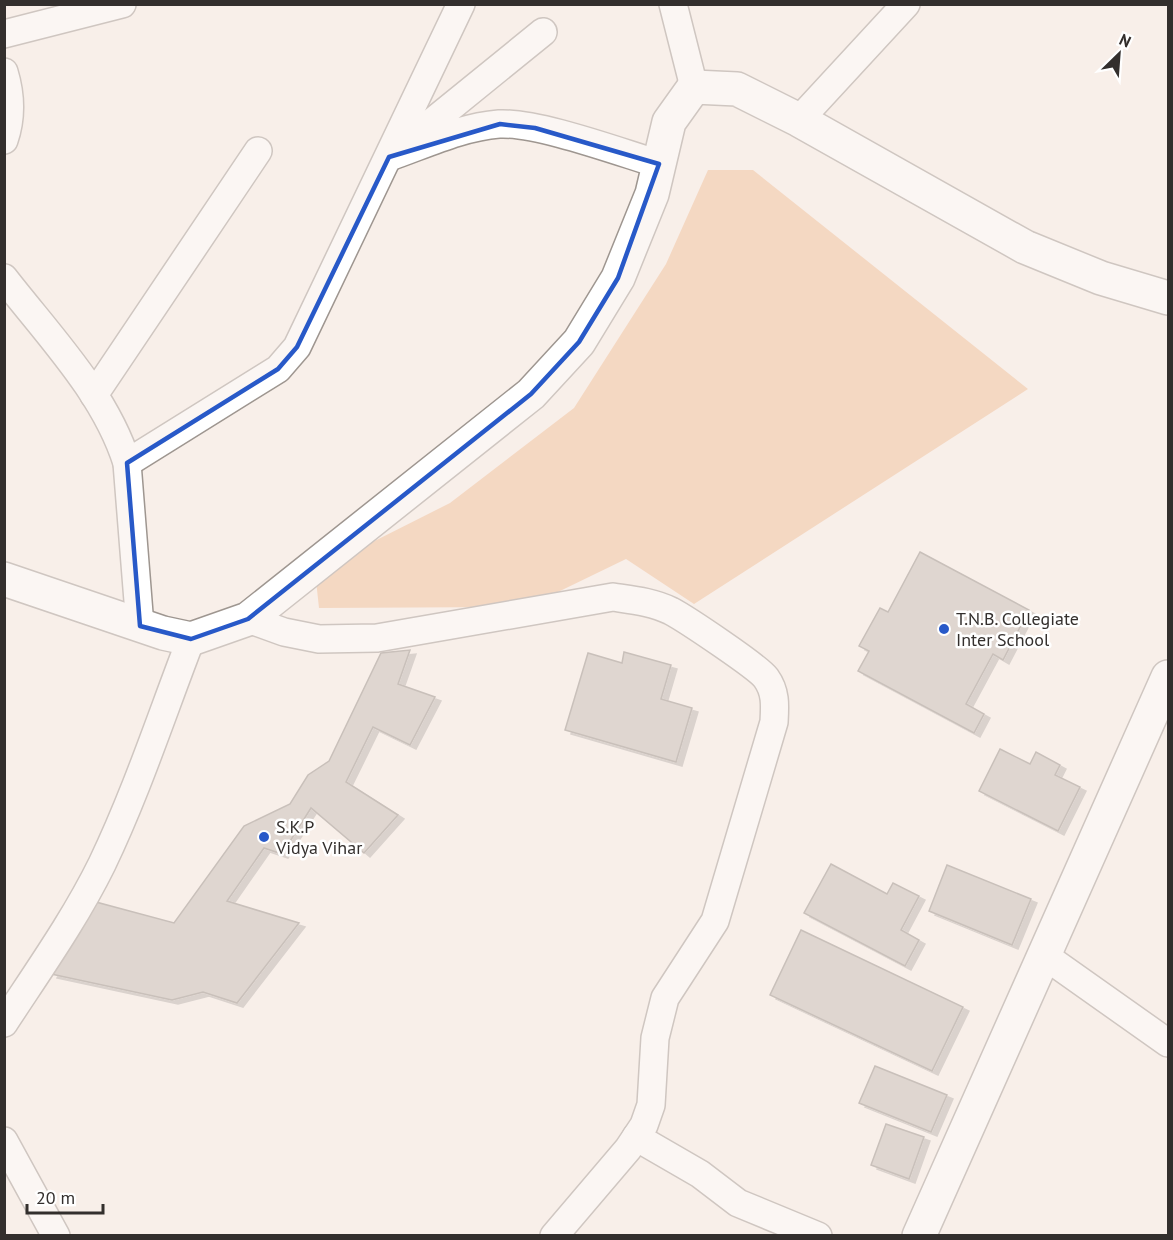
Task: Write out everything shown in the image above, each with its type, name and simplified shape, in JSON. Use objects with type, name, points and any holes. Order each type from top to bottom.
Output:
[{"type":"main road","points":[[4,579],[141,626],[191,639],[248,619],[531,394],[579,342],[618,278],[652,194],[669,122],[694,87],[737,89],[799,120],[1025,247],[1101,278],[1168,298]]},
{"type":"main road","points":[[919,1236],[1168,677]]},
{"type":"street","points":[[4,34],[122,4]]},
{"type":"street","points":[[127,463],[278,369],[297,347],[311,322],[461,4]]},
{"type":"street","points":[[672,4],[694,87]]},
{"type":"street","points":[[799,120],[906,4]]},
{"type":"street","points":[[389,157],[543,32]]},
{"type":"street","points":[[4,72],[11,95],[9,127],[4,141]]},
{"type":"street","points":[[389,157],[465,130],[500,124],[535,128],[659,164]]},
{"type":"street","points":[[94,395],[258,151]]},
{"type":"street","points":[[4,278],[94,395],[120,439],[127,463],[141,626]]},
{"type":"street","points":[[248,619],[284,632],[319,639],[377,638],[613,597],[643,601],[671,611],[765,676],[775,696],[774,722],[715,921],[665,998],[655,1038],[651,1105],[644,1125],[554,1236]]},
{"type":"street","points":[[4,1023],[73,915],[101,865],[133,791],[191,639]]},
{"type":"street","points":[[1045,956],[1168,1042]]},
{"type":"street","points":[[636,1137],[700,1174],[738,1203],[818,1236]]},
{"type":"street","points":[[4,1141],[56,1236]]},
{"type":"highlighted area","points":[[500,124],[535,128],[659,164],[618,278],[579,342],[531,394],[248,619],[191,639],[140,626],[127,463],[278,369],[297,347],[389,157]]},
{"type":"shaded area","points":[[708,170],[753,170],[1028,389],[694,604],[626,559],[527,607],[319,608],[315,571],[450,503],[574,408],[666,264]]},
{"type":"building","name":"T.N.B. Collegiate Inter School","points":[[920,552],[1029,610],[1003,660],[993,654],[966,704],[984,714],[974,733],[858,671],[869,651],[859,646],[880,608],[888,612]]},
{"type":"building","name":"S.K.P Vidya Vihar","points":[[410,650],[398,684],[435,697],[410,745],[373,727],[346,782],[398,815],[364,853],[311,808],[282,854],[264,848],[227,901],[299,923],[237,1003],[203,992],[172,1000],[51,974],[92,901],[174,923],[244,826],[290,804],[308,775],[329,761],[381,653]]},
{"type":"building","points":[[624,652],[671,665],[661,699],[692,708],[676,762],[565,730],[588,653],[622,663]]},
{"type":"building","points":[[1000,749],[1030,764],[1036,752],[1060,765],[1055,775],[1080,787],[1058,831],[979,791]]},
{"type":"building","points":[[831,864],[887,894],[893,883],[919,896],[901,930],[919,940],[905,966],[804,913]]},
{"type":"building","points":[[947,865],[1031,899],[1012,945],[929,911]]},
{"type":"building","points":[[801,930],[963,1007],[932,1071],[770,995]]},
{"type":"building","points":[[875,1066],[947,1095],[931,1132],[859,1103]]},
{"type":"building","points":[[886,1124],[924,1137],[909,1179],[871,1165]]},
{"type":"place","name":"T.N.B. Collegiate Inter School","points":[[944,629]]},
{"type":"place","name":"S.K.P Vidya Vihar","points":[[264,837]]}]
